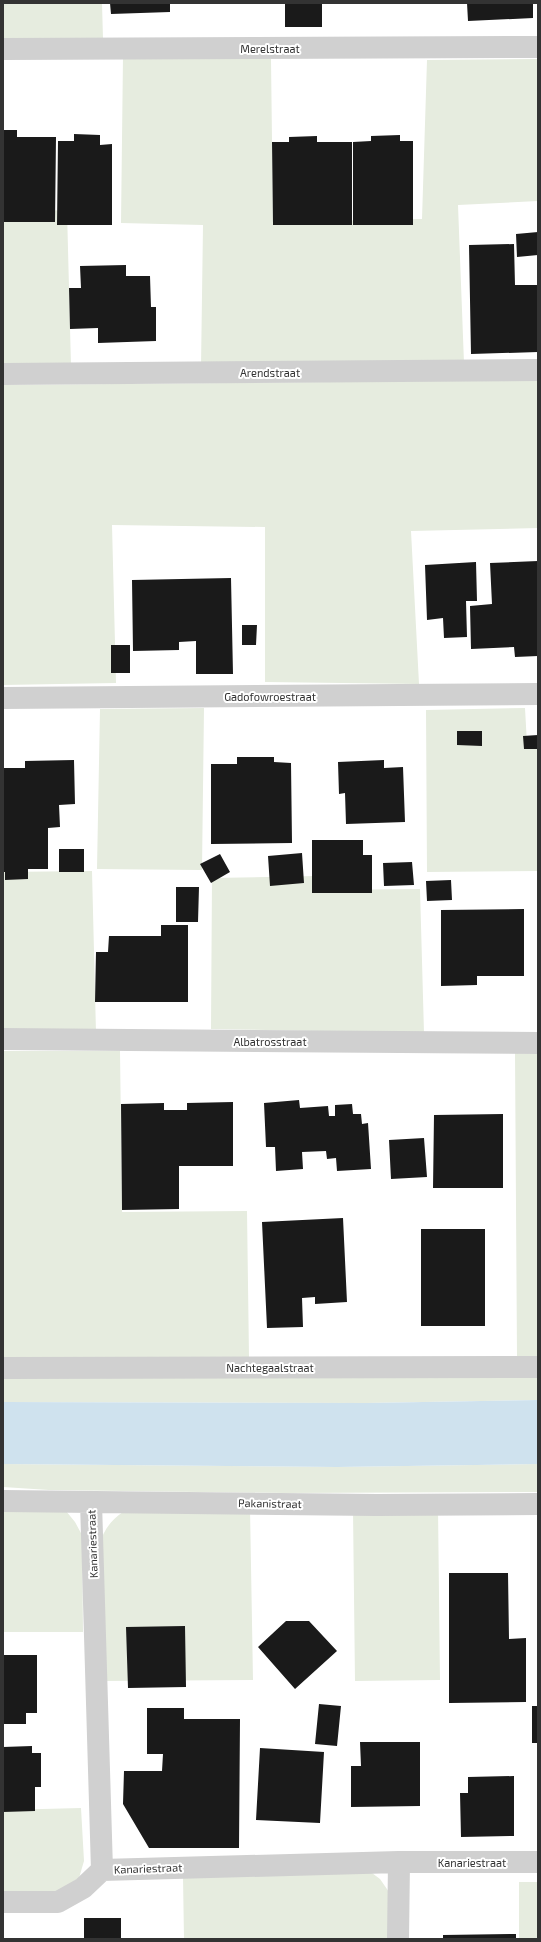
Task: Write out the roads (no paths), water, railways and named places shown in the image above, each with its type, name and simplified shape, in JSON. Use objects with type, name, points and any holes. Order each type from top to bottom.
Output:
[{"type":"street","name":"Merelstraat","points":[[3,49],[538,47]]},
{"type":"street","name":"Arendstraat","points":[[3,374],[538,370]]},
{"type":"street","name":"Gadofowroestraat","points":[[3,698],[538,694]]},
{"type":"street","name":"Albatrosstraat","points":[[3,1039],[538,1043]]},
{"type":"street","name":"Nachtegaalstraat","points":[[3,1368],[538,1367]]},
{"type":"street","name":"Pakanistraat","points":[[3,1501],[538,1504]]},
{"type":"street","name":"Kanariestraat","points":[[91,1502],[102,1870],[398,1862],[538,1862]]},
{"type":"street","points":[[398,1862],[398,1939]]},
{"type":"street","points":[[3,1902],[58,1902],[83,1888],[102,1870]]},
{"type":"water","points":[[538,1400],[538,1464],[337,1467],[3,1464],[3,1402],[366,1403]]}]
